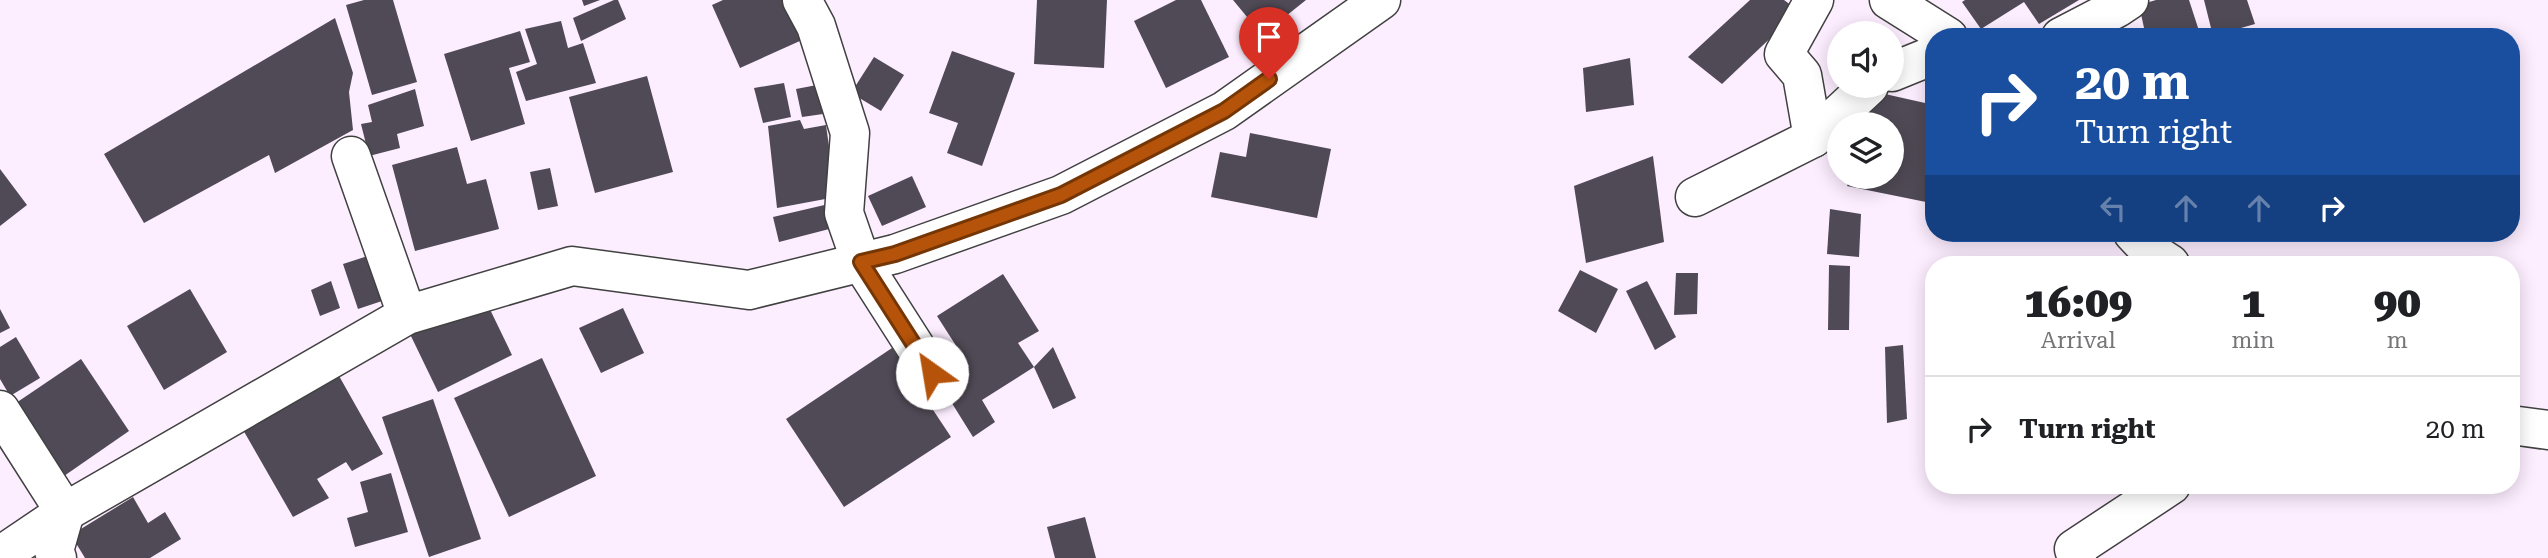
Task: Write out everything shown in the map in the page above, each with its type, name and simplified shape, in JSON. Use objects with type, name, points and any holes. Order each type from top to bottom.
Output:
[{"type":"street","points":[[802,0],[816,26],[850,132],[845,213],[861,262],[932,373]]},
{"type":"street","points":[[0,556],[65,512],[407,315],[572,266],[749,290],[895,254],[1061,195],[1224,111],[1381,0]]},
{"type":"street","points":[[1813,138],[1802,75],[1784,54],[1814,0]]},
{"type":"street","points":[[2078,28],[2129,0]]},
{"type":"street","points":[[1913,4],[1938,28]]},
{"type":"street","points":[[1904,67],[1925,59]]},
{"type":"street","points":[[1695,197],[1813,138],[1855,98]]},
{"type":"street","points":[[351,156],[407,315]]},
{"type":"street","points":[[2142,242],[2158,256]]},
{"type":"street","points":[[0,410],[65,512],[54,551],[57,558]]},
{"type":"street","points":[[2520,426],[2548,430]]},
{"type":"street","points":[[2077,558],[2074,549],[2157,494]]},
{"type":"building","points":[[364,0],[393,0],[417,82],[372,95],[346,5]]},
{"type":"building","points":[[582,0],[600,0],[584,6]]},
{"type":"building","points":[[618,0],[626,19],[581,41],[573,18]]},
{"type":"building","points":[[723,0],[796,0],[811,36],[740,68],[712,5]]},
{"type":"building","points":[[1037,0],[1107,0],[1104,68],[1034,64]]},
{"type":"building","points":[[1176,0],[1201,0],[1229,57],[1166,88],[1134,21]]},
{"type":"building","points":[[1233,0],[1306,0],[1262,35]]},
{"type":"building","points":[[1750,0],[1784,0],[1799,11],[1722,84],[1688,57]]},
{"type":"building","points":[[2079,0],[2039,24],[2024,2],[1983,28],[1962,2]]},
{"type":"building","points":[[2156,0],[2189,0],[2198,28],[2144,28],[2139,5]]},
{"type":"building","points":[[2204,0],[2247,0],[2255,24],[2241,28],[2211,28]]},
{"type":"building","points":[[335,18],[353,73],[349,92],[353,130],[275,173],[269,155],[144,223],[104,154]]},
{"type":"building","points":[[561,21],[568,48],[583,43],[596,83],[526,101],[516,72],[537,64],[525,29]]},
{"type":"building","points":[[520,31],[530,62],[509,68],[525,124],[471,141],[444,54]]},
{"type":"building","points":[[952,51],[1015,73],[982,166],[947,153],[958,123],[929,113]]},
{"type":"building","points":[[874,57],[904,75],[881,111],[851,93]]},
{"type":"building","points":[[1630,58],[1634,105],[1586,112],[1583,68]]},
{"type":"building","points":[[647,76],[673,172],[595,193],[569,97]]},
{"type":"building","points":[[784,83],[791,117],[763,123],[754,88]]},
{"type":"building","points":[[817,85],[823,114],[802,117],[796,89]]},
{"type":"building","points":[[415,89],[424,126],[397,134],[400,148],[369,156],[361,124],[372,122],[368,105]]},
{"type":"building","points":[[1874,98],[1903,98],[1925,103],[1925,202],[1862,189],[1904,189],[1904,112],[1868,112]]},
{"type":"building","points":[[800,120],[804,129],[826,125],[836,197],[777,208],[768,126]]},
{"type":"building","points":[[1250,133],[1331,149],[1317,218],[1211,197],[1220,152],[1246,157]]},
{"type":"building","points":[[457,147],[467,184],[486,179],[499,229],[415,251],[392,165]]},
{"type":"building","points":[[1653,156],[1664,242],[1586,263],[1574,186]]},
{"type":"building","points":[[550,168],[558,206],[538,210],[530,172]]},
{"type":"building","points":[[0,169],[27,205],[0,226]]},
{"type":"building","points":[[912,176],[926,207],[882,226],[868,196]]},
{"type":"building","points":[[833,203],[837,227],[779,242],[773,217]]},
{"type":"building","points":[[1830,209],[1861,214],[1859,257],[1827,254]]},
{"type":"building","points":[[380,252],[394,297],[358,309],[343,264]]},
{"type":"building","points":[[1829,265],[1850,266],[1849,330],[1828,330]]},
{"type":"building","points":[[1580,270],[1618,289],[1596,333],[1558,311]]},
{"type":"building","points":[[1676,273],[1698,273],[1697,314],[1674,315]]},
{"type":"building","points":[[1003,274],[1039,331],[1018,343],[1034,367],[982,400],[995,422],[973,437],[940,384],[969,366],[937,316]]},
{"type":"building","points":[[331,281],[340,308],[320,316],[311,290]]},
{"type":"building","points":[[1647,281],[1676,337],[1655,350],[1626,291]]},
{"type":"building","points":[[190,289],[227,352],[164,390],[127,326]]},
{"type":"building","points":[[483,295],[512,355],[438,392],[409,332]]},
{"type":"building","points":[[623,308],[644,353],[601,373],[579,328]]},
{"type":"building","points":[[0,309],[10,328],[0,333]]},
{"type":"building","points":[[16,337],[40,378],[10,396],[0,379],[0,347]]},
{"type":"building","points":[[1903,345],[1907,419],[1887,423],[1885,347]]},
{"type":"building","points":[[1053,347],[1076,398],[1053,409],[1034,367]]},
{"type":"building","points":[[892,348],[951,437],[844,507],[786,419]]},
{"type":"building","points":[[542,358],[596,476],[509,517],[454,398]]},
{"type":"building","points":[[81,359],[129,431],[64,476],[16,403]]},
{"type":"building","points":[[334,367],[383,454],[352,471],[346,462],[317,479],[329,498],[293,517],[238,421]]},
{"type":"building","points":[[433,399],[481,539],[429,557],[382,417]]},
{"type":"building","points":[[391,473],[408,532],[355,547],[347,518],[368,512],[360,482]]},
{"type":"building","points":[[133,497],[148,523],[165,512],[181,539],[150,558],[85,558],[71,535]]},
{"type":"building","points":[[1085,517],[1096,558],[1055,558],[1047,527]]},
{"type":"route","points":[[932,373],[861,262],[895,254],[1061,195],[1224,111],[1269,79]]}]
